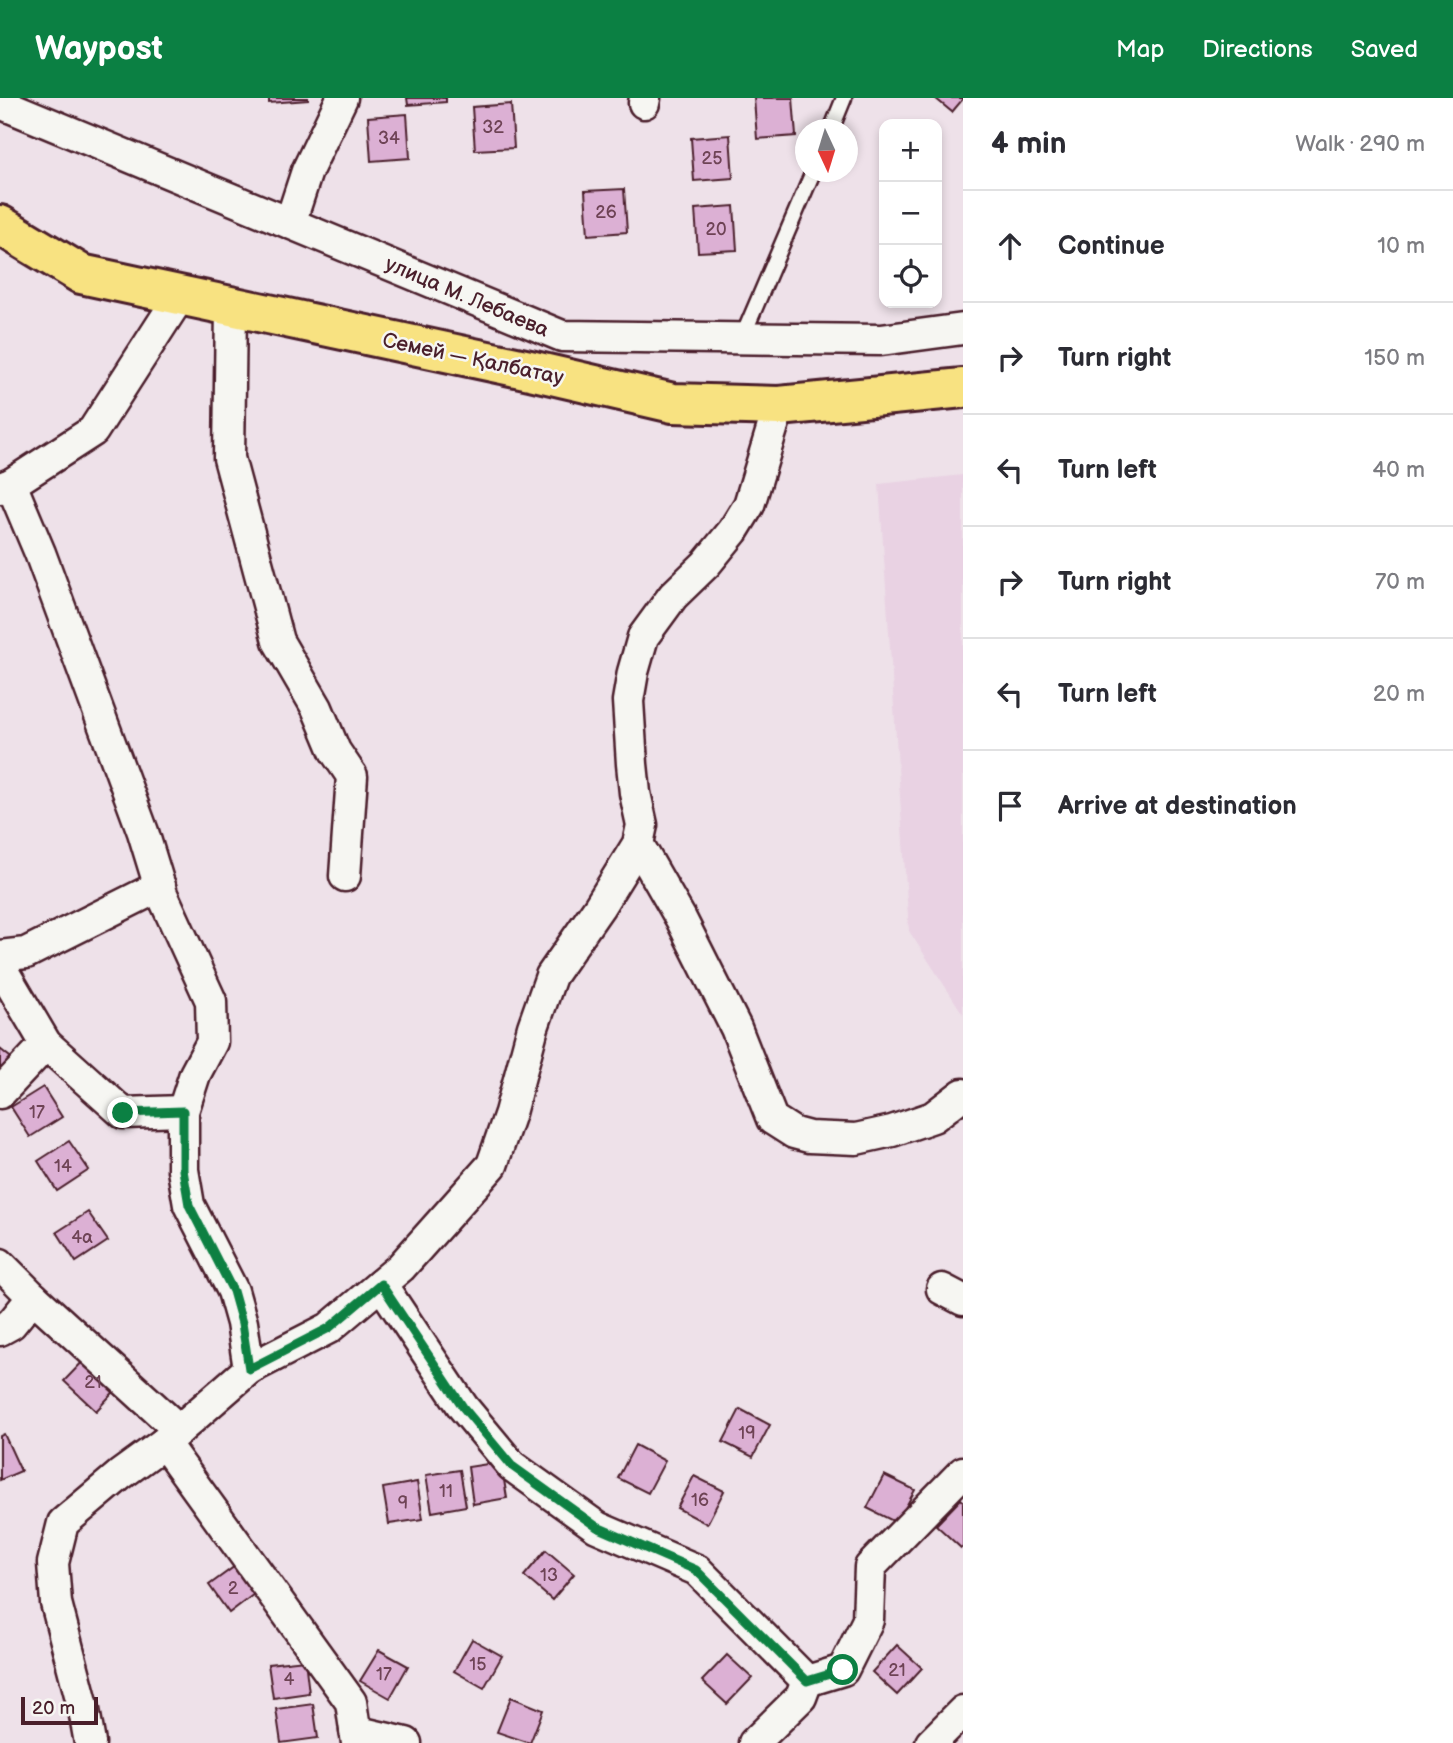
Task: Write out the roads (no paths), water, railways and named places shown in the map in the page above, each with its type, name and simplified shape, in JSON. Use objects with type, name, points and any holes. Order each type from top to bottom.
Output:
[{"type":"highway","name":"Семей — Қалбатау","points":[[0,225],[81,274],[673,403],[779,406],[963,388]]},
{"type":"street","points":[[290,223],[307,171],[342,98]]},
{"type":"street","name":"улица М. Лебаева","points":[[0,103],[562,336],[881,340],[963,329]]},
{"type":"street","points":[[180,296],[93,431],[6,486],[40,553],[143,832],[160,887],[211,1001],[212,1042],[195,1074],[183,1111],[183,1170],[189,1205],[233,1291],[242,1323],[249,1369]]},
{"type":"street","points":[[230,307],[229,458],[278,640],[317,708],[335,751],[352,776],[345,876]]},
{"type":"street","points":[[90,1743],[81,1697],[56,1603],[53,1563],[63,1523],[172,1436],[249,1369],[329,1328],[401,1267],[492,1165],[551,976],[638,844],[642,825],[635,793],[628,701],[643,637],[673,596],[706,564],[733,531],[748,505],[779,406]]},
{"type":"street","points":[[638,844],[681,919],[736,1028],[772,1119],[794,1133],[808,1137],[856,1139],[892,1131],[933,1116],[963,1094]]},
{"type":"street","points":[[0,956],[26,953],[160,887]]},
{"type":"street","points":[[0,966],[46,1044],[123,1113],[183,1111]]},
{"type":"street","points":[[0,1093],[46,1044]]},
{"type":"street","points":[[0,1265],[172,1436],[351,1702],[356,1737],[406,1743]]},
{"type":"street","points":[[381,1284],[463,1407],[512,1466],[597,1527],[696,1570],[807,1681]]},
{"type":"street","points":[[0,1330],[11,1324],[33,1297]]},
{"type":"street","points":[[807,1681],[843,1670],[868,1620],[870,1567],[963,1472]]},
{"type":"street","points":[[754,1743],[801,1697],[807,1681]]},
{"type":"street","points":[[931,1743],[963,1711]]},
{"type":"lane","points":[[835,119],[844,98]]},
{"type":"lane","points":[[742,338],[809,182]]}]
